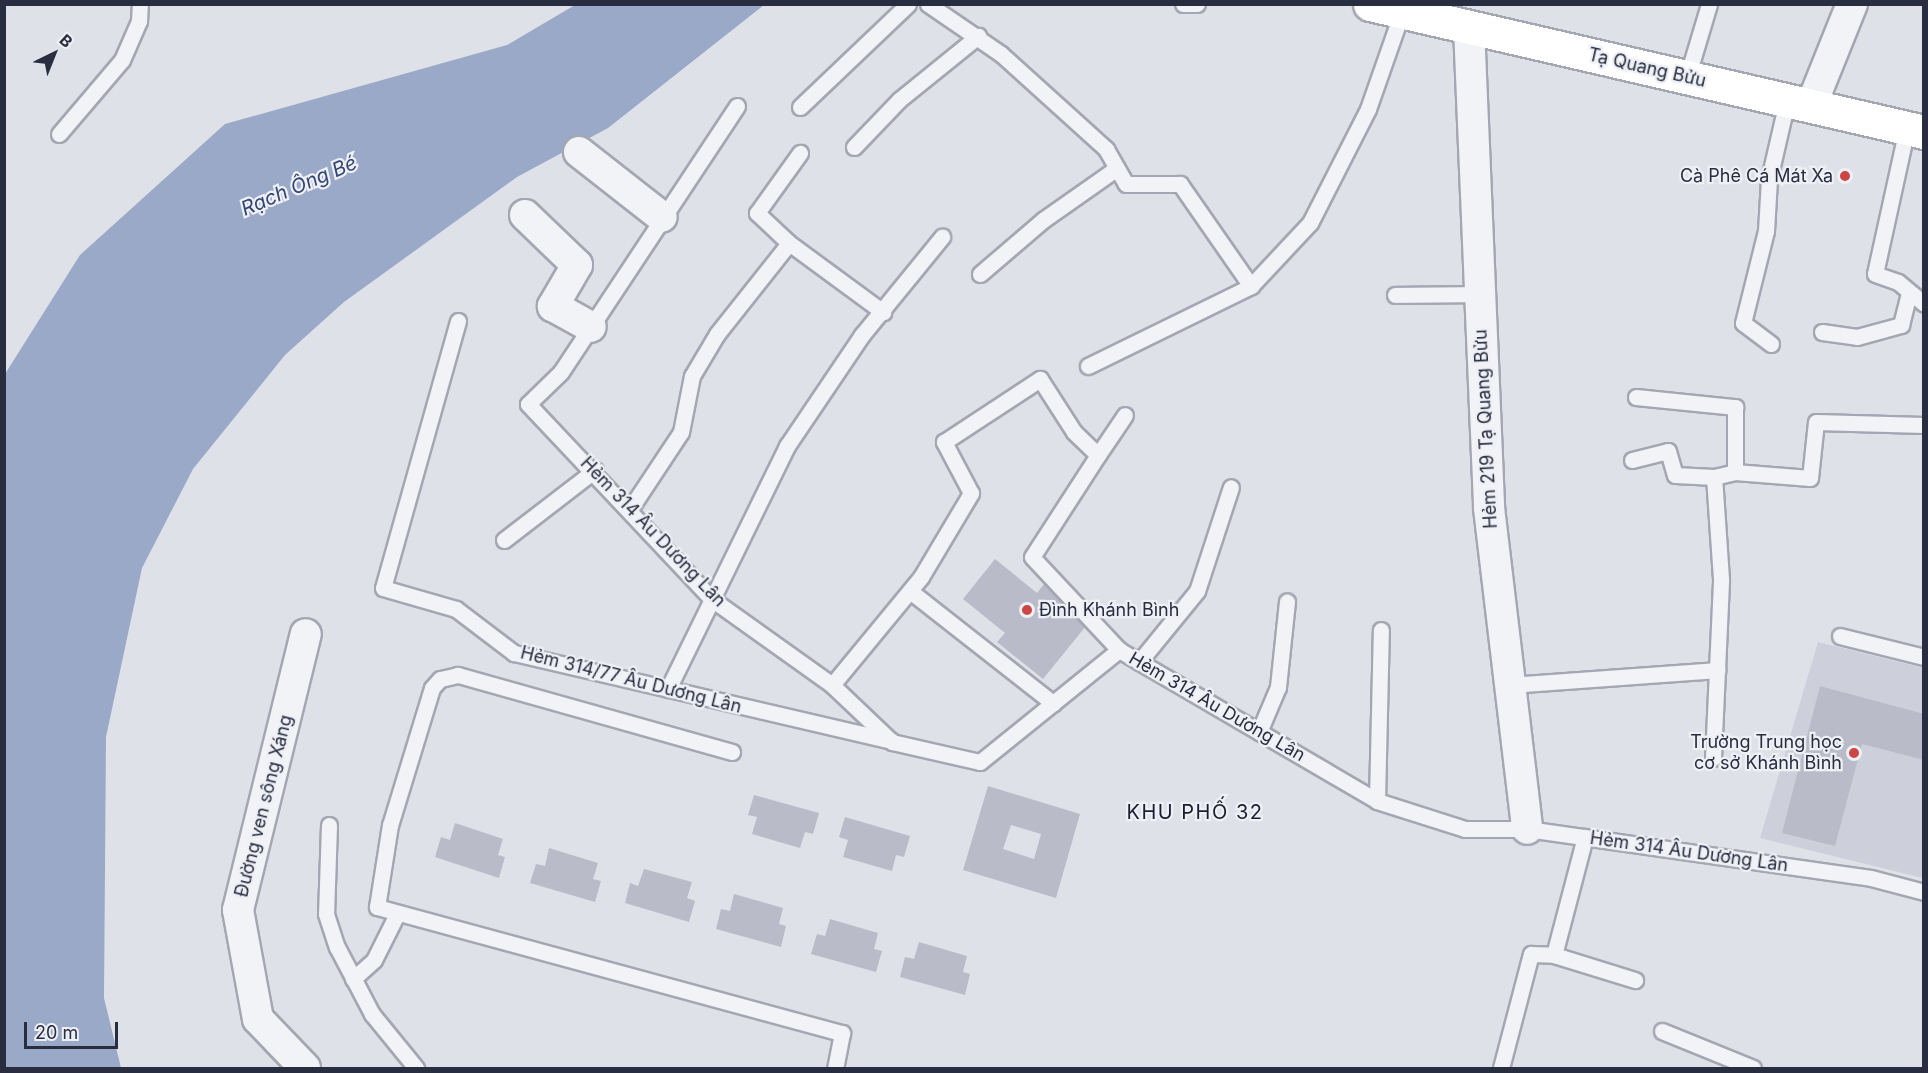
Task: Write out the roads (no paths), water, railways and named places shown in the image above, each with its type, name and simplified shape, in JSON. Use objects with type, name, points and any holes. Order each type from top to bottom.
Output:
[{"type":"main road","name":"Tạ Quang Bửu","points":[[1370,4],[1915,130]]},
{"type":"street","points":[[1799,103],[1852,4]]},
{"type":"street","name":"Hẻm 219 Tạ Quang Bửu","points":[[1469,27],[1489,508],[1527,829]]},
{"type":"street","points":[[579,152],[662,217]]},
{"type":"street","points":[[525,215],[577,265],[553,306],[591,327]]},
{"type":"street","name":"Đường ven sông Xáng","points":[[305,1068],[258,1019],[238,910],[306,634]]},
{"type":"lane","points":[[59,134],[122,60],[140,21],[140,4]]},
{"type":"lane","points":[[801,107],[908,4]]},
{"type":"lane","points":[[928,4],[978,36],[1106,149],[1126,184],[1179,184],[1251,286]]},
{"type":"lane","points":[[1183,4],[1197,4]]},
{"type":"lane","points":[[1687,78],[1709,4]]},
{"type":"lane","points":[[1088,366],[1251,286],[1310,223],[1368,109],[1402,12]]},
{"type":"lane","points":[[854,147],[899,100],[978,36]]},
{"type":"lane","points":[[1771,344],[1743,322],[1766,231],[1769,179],[1799,103]]},
{"type":"lane","name":"Hẻm 314 Âu Dương Lân","points":[[738,106],[561,372],[528,404],[595,470],[713,600],[832,685],[892,742],[980,762],[1119,650],[1377,801],[1465,829],[1527,829],[1871,878],[1923,892]]},
{"type":"lane","points":[[1915,130],[1875,274],[1909,293],[1923,304]]},
{"type":"lane","points":[[800,153],[757,213],[789,243],[883,312]]},
{"type":"lane","points":[[980,274],[1043,220],[1117,168]]},
{"type":"lane","points":[[668,689],[787,446],[883,312],[942,237]]},
{"type":"lane","points":[[630,509],[681,432],[692,376],[717,334],[789,243]]},
{"type":"lane","points":[[1822,332],[1857,338],[1901,325],[1909,293]]},
{"type":"lane","points":[[1395,295],[1479,294]]},
{"type":"lane","name":"Hẻm 314/77 Âu Dương Lân","points":[[458,321],[383,588],[456,609],[514,653],[892,742]]},
{"type":"lane","points":[[832,685],[910,591],[971,494],[944,442],[1040,379],[1074,432],[1098,455]]},
{"type":"lane","points":[[1636,396],[1735,406],[1735,472]]},
{"type":"lane","points":[[1119,650],[1032,556],[1125,415]]},
{"type":"lane","points":[[1632,460],[1668,451],[1675,475],[1714,477],[1735,472],[1810,478],[1816,422],[1923,425]]},
{"type":"lane","points":[[504,540],[595,470]]},
{"type":"lane","points":[[1713,758],[1721,579],[1714,477]]},
{"type":"lane","points":[[1139,662],[1197,591],[1231,487]]},
{"type":"lane","points":[[910,591],[1053,704]]},
{"type":"lane","points":[[1259,732],[1278,687],[1287,601]]},
{"type":"lane","points":[[1377,801],[1381,630]]},
{"type":"lane","points":[[1840,636],[1923,657]]},
{"type":"lane","points":[[1510,685],[1717,670]]},
{"type":"lane","points":[[732,752],[458,675],[440,679],[432,688],[390,825],[377,907],[842,1033],[835,1068]]},
{"type":"lane","points":[[329,825],[326,914],[353,980],[416,1068]]},
{"type":"lane","points":[[1554,955],[1585,837]]},
{"type":"lane","points":[[353,980],[374,960],[397,914]]},
{"type":"lane","points":[[1501,1068],[1531,954],[1554,955],[1635,980]]},
{"type":"lane","points":[[1662,1031],[1753,1068]]},
{"type":"water","name":"Rạch Ông Bé","points":[[575,5],[764,5],[608,128],[517,177],[344,302],[285,355],[193,469],[142,568],[106,737],[104,998],[121,1068],[5,1068],[5,374],[80,255],[225,124],[507,45]]},
{"type":"place","name":"Cà Phê Cá Mát Xa","points":[[1845,176]]},
{"type":"place","name":"Đình Khánh Bình","points":[[1027,610]]},
{"type":"place","name":"Trường Trung học cơ sở Khánh Bình","points":[[1854,753]]},
{"type":"district","name":"KHU PHỐ 32","points":[[1195,812]]}]
